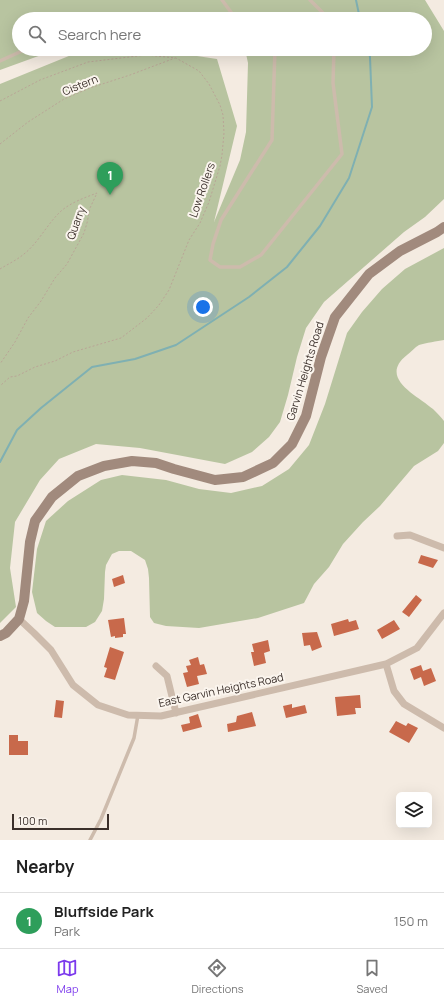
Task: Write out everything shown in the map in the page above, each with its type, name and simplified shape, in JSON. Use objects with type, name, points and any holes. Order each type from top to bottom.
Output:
[{"type":"main road","name":"Garvin Heights Road","points":[[0,636],[6,633],[19,619],[24,601],[30,542],[35,520],[52,497],[78,476],[104,466],[132,461],[156,463],[174,470],[216,480],[243,477],[273,463],[292,444],[306,416],[321,357],[335,318],[369,274],[400,251],[444,227]]},
{"type":"street","points":[[397,536],[410,535],[444,548]]},
{"type":"street","name":"East Garvin Heights Road","points":[[19,619],[51,650],[73,685],[98,705],[128,715],[161,716],[386,664],[418,648],[444,612]]},
{"type":"street","points":[[386,664],[394,691],[404,704],[444,728]]},
{"type":"street","points":[[156,666],[167,676],[176,713]]},
{"type":"lane","points":[[222,0],[231,12]]},
{"type":"lane","points":[[310,0],[321,12]]},
{"type":"lane","points":[[0,61],[12,56]]},
{"type":"lane","points":[[275,56],[272,140],[222,220],[213,244],[210,260],[220,267],[240,267],[261,255],[342,154],[333,83],[334,56]]},
{"type":"lane","points":[[90,840],[101,819],[134,738],[138,715]]},
{"type":"path","name":"Low Rollers","points":[[0,101],[40,80],[88,62],[138,56]]},
{"type":"path","name":"Low Rollers","points":[[0,385],[10,377],[17,376],[35,367],[55,361],[73,352],[121,338],[147,318],[159,305],[168,290],[189,240],[200,223],[209,202],[220,166],[224,134],[223,115],[220,105],[209,84],[199,71],[176,58],[156,56]]},
{"type":"path","name":"Cistern","points":[[0,144],[28,122],[64,99],[90,88],[176,58]]},
{"type":"path","name":"Quarry","points":[[0,269],[24,254],[35,243],[58,214],[69,205],[97,193],[90,208],[88,223],[84,233],[67,264],[55,278],[42,301],[28,318],[15,342],[0,364]]},
{"type":"green space","points":[[0,0],[425,0],[444,31],[444,199],[425,217],[404,232],[324,302],[306,328],[280,422],[269,437],[252,452],[225,464],[140,448],[96,444],[59,459],[40,480],[15,522],[10,568],[16,607],[0,623],[0,84],[69,56],[197,56],[217,59],[237,126],[214,222],[240,160],[246,132],[248,63],[246,56],[432,56],[432,12],[12,12],[12,56],[38,56],[0,70]]},
{"type":"green space","points":[[444,248],[444,340],[419,345],[399,363],[397,371],[398,379],[403,385],[433,409],[444,421],[444,443],[438,451],[414,466],[380,506],[343,544],[329,567],[314,584],[304,603],[258,618],[199,628],[166,626],[154,623],[150,617],[149,578],[145,560],[131,551],[119,551],[112,554],[106,565],[102,611],[95,622],[86,627],[55,627],[37,613],[32,592],[37,549],[46,521],[68,501],[101,480],[122,475],[166,480],[199,489],[231,493],[262,486],[289,469],[309,445],[325,404],[347,333],[362,312],[382,289],[405,269]]},
{"type":"building","points":[[421,555],[438,560],[433,568],[418,563]]},
{"type":"building","points":[[123,575],[125,583],[114,587],[112,579]]},
{"type":"building","points":[[416,595],[422,600],[409,617],[402,612]]},
{"type":"building","points":[[124,618],[126,634],[123,634],[123,637],[111,637],[108,620]]},
{"type":"building","points":[[348,619],[349,622],[356,620],[359,629],[334,636],[331,624]]},
{"type":"building","points":[[394,620],[400,629],[382,639],[377,630]]},
{"type":"building","points":[[317,632],[322,647],[312,651],[310,645],[304,646],[302,633]]},
{"type":"building","points":[[268,640],[270,651],[264,653],[266,663],[254,666],[251,652],[254,652],[252,644]]},
{"type":"building","points":[[110,647],[124,652],[115,680],[104,677],[107,668],[104,667]]},
{"type":"building","points":[[198,657],[200,665],[204,664],[207,674],[197,676],[199,684],[187,687],[183,673],[188,672],[186,666],[191,665],[189,660]]},
{"type":"building","points":[[421,665],[423,671],[431,668],[436,681],[424,686],[421,677],[414,680],[410,669]]},
{"type":"building","points":[[360,695],[361,708],[355,708],[356,714],[337,716],[335,697]]},
{"type":"building","points":[[56,700],[64,701],[62,718],[54,717]]},
{"type":"building","points":[[292,704],[292,708],[305,705],[307,713],[286,718],[283,706]]},
{"type":"building","points":[[252,712],[256,726],[228,732],[227,724],[236,722],[237,716]]},
{"type":"building","points":[[198,714],[202,727],[183,732],[181,725],[190,723],[189,717]]},
{"type":"building","points":[[396,721],[406,726],[408,723],[418,728],[409,743],[389,732]]},
{"type":"building","points":[[9,735],[18,735],[18,741],[28,741],[28,755],[9,755]]},
{"type":"waterway","points":[[356,0],[359,12]]},
{"type":"waterway","points":[[0,462],[17,430],[41,408],[92,367],[135,359],[176,345],[249,297],[287,267],[320,226],[349,178],[372,107],[370,56]]},
{"type":"place","name":"Bluffside Park","points":[[110,195]]}]
